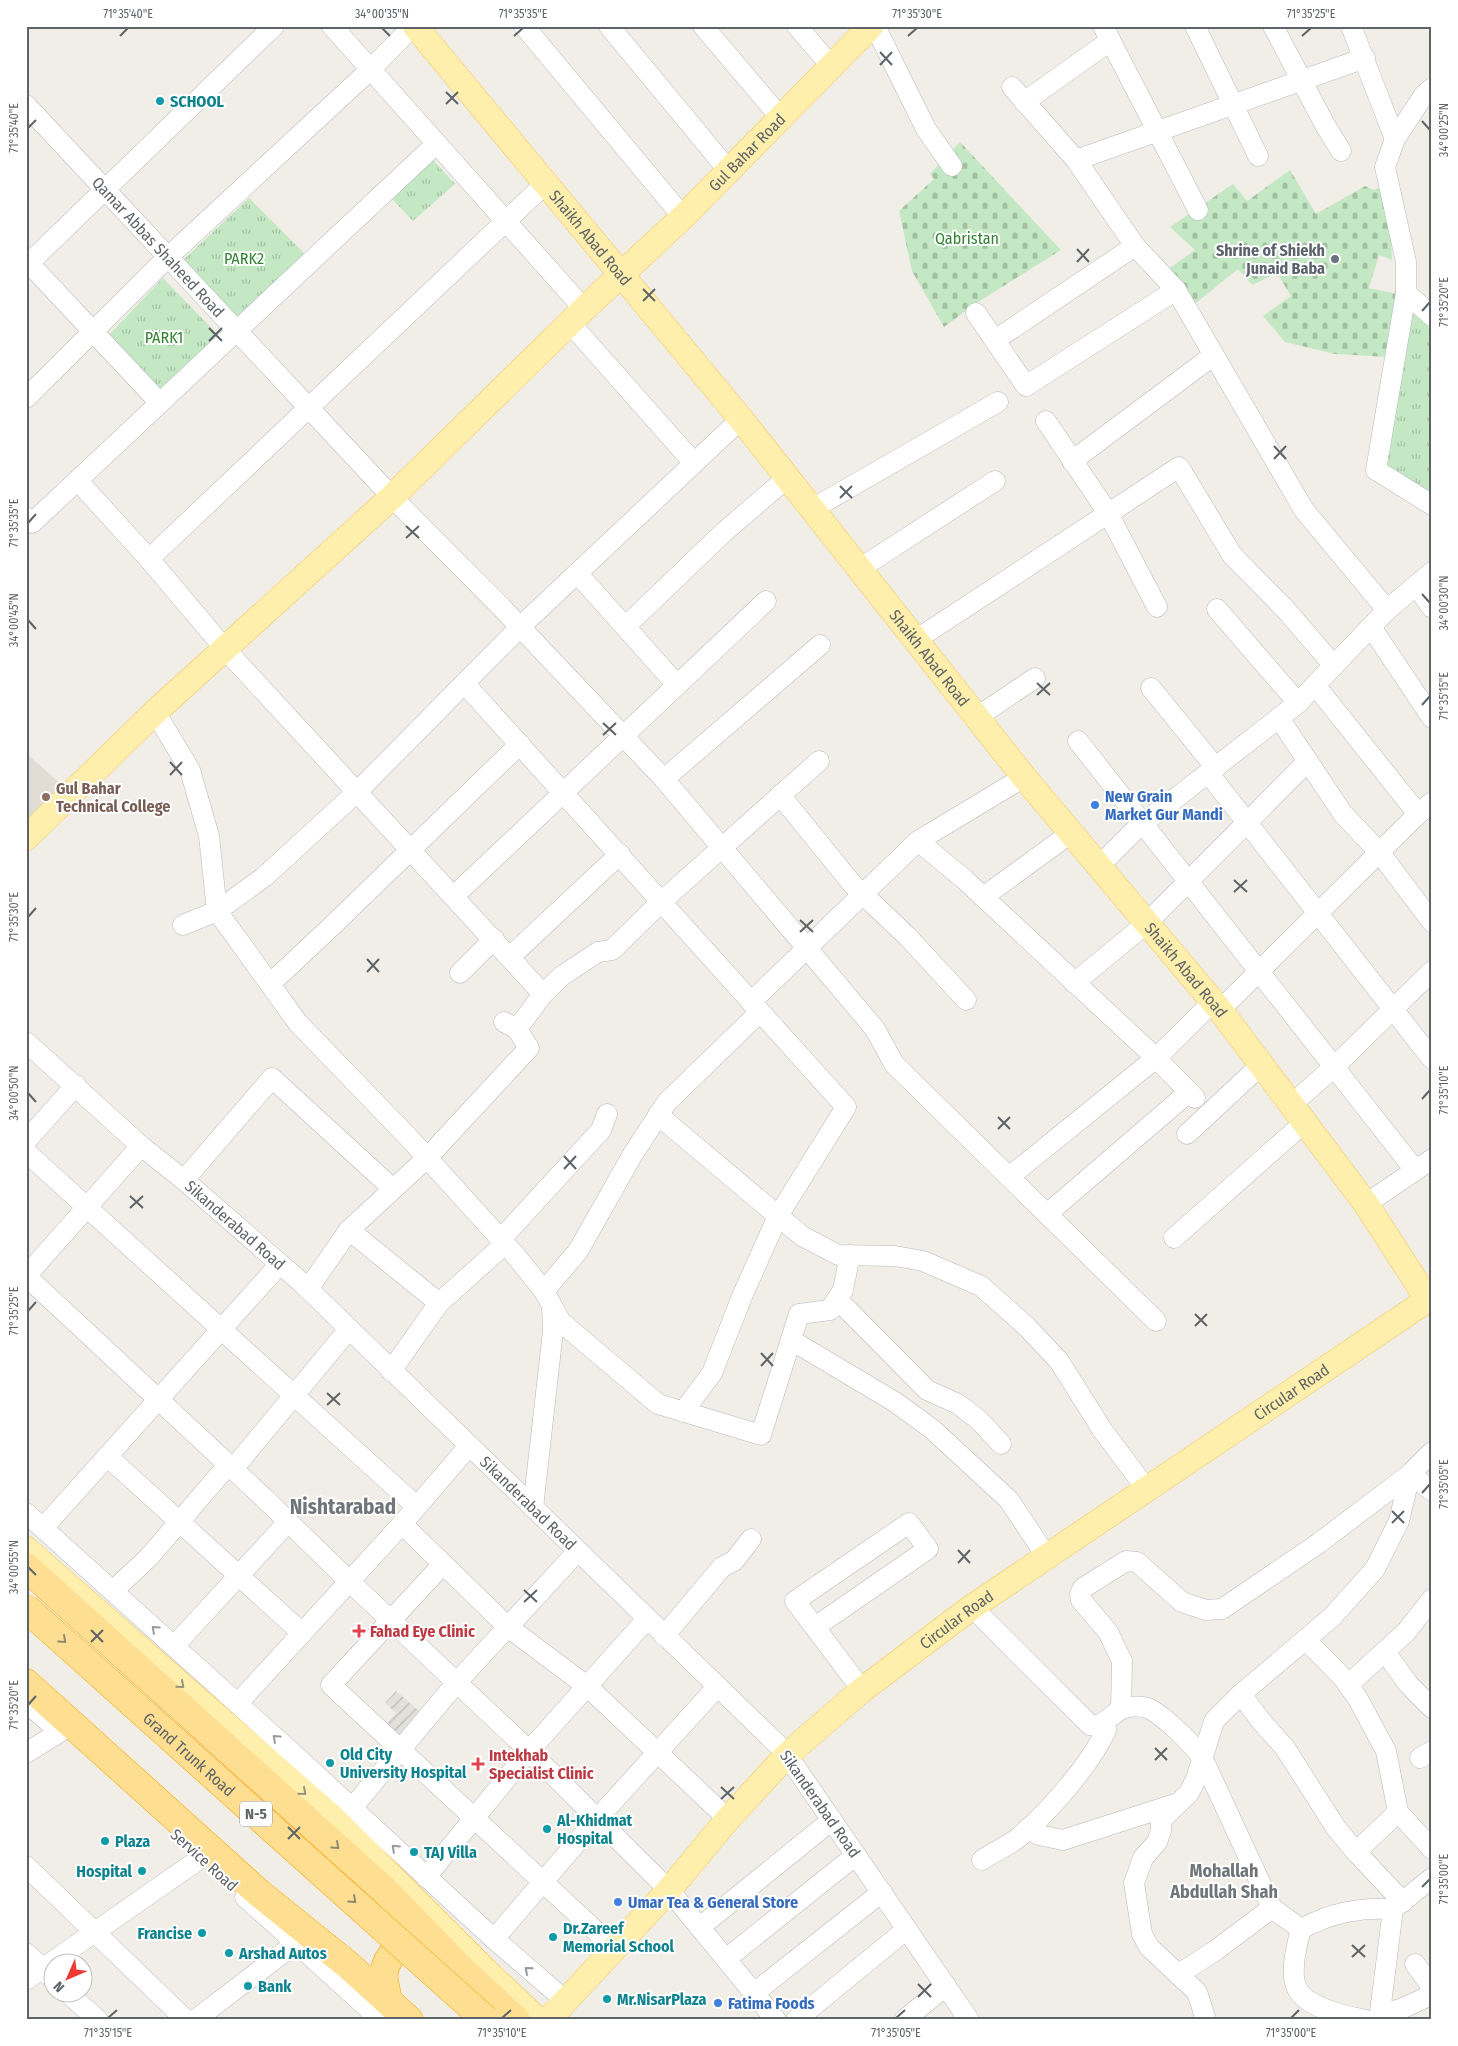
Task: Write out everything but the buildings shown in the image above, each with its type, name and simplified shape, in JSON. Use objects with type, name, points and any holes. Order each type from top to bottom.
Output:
[{"type":"highway","points":[[26,1567],[398,1904],[465,1973],[516,2020]]},
{"type":"highway","name":"Grand Trunk Road","points":[[26,1608],[486,2020]]},
{"type":"highway","points":[[26,1683],[259,1893],[347,1964],[385,2011],[409,2020]]},
{"type":"highway","points":[[347,1964],[364,1959],[389,1943],[401,1918],[398,1904]]},
{"type":"highway","points":[[385,2011],[383,1974],[388,1962],[401,1946],[413,1936],[430,1937]]},
{"type":"main road","name":"Shaikh Abad Road","points":[[414,26],[741,419],[859,569],[917,639],[1024,777],[1216,1006],[1366,1204],[1429,1295]]},
{"type":"main road","name":"Gul Bahar Road","points":[[26,838],[154,712],[226,649],[392,497],[577,316],[683,217],[871,26]]},
{"type":"main road","name":"Circular Road","points":[[548,2020],[669,1890],[782,1750],[972,1607],[1142,1484],[1429,1295]]},
{"type":"main road","points":[[782,1750],[853,1678],[1042,1548],[1142,1484]]},
{"type":"main road","points":[[26,1549],[334,1819],[480,1965],[538,2020]]},
{"type":"street","points":[[160,403],[27,263],[274,26]]},
{"type":"street","points":[[332,26],[506,222],[577,316],[693,462]]},
{"type":"street","points":[[26,398],[168,257],[370,70],[414,26]]},
{"type":"street","points":[[524,26],[683,217]]},
{"type":"street","points":[[610,26],[729,171]]},
{"type":"street","points":[[703,26],[780,117]]},
{"type":"street","points":[[797,26],[831,66]]},
{"type":"street","points":[[875,26],[926,129],[952,166]]},
{"type":"street","points":[[1195,26],[1258,156]]},
{"type":"street","points":[[1273,26],[1342,151]]},
{"type":"street","points":[[1352,26],[1395,139]]},
{"type":"street","points":[[1198,210],[1107,34],[1018,95],[1076,160],[1135,246],[1176,290],[1304,510],[1388,610]]},
{"type":"street","points":[[1076,160],[1365,58]]},
{"type":"street","points":[[1429,95],[1395,139],[1385,167],[1406,262],[1406,293],[1376,470],[1432,505]]},
{"type":"street","name":"Qamar Abbas Shaheed Road","points":[[30,118],[105,190],[392,497],[520,627],[664,779],[723,846],[876,1029],[894,1064],[1156,1321]]},
{"type":"street","points":[[26,517],[32,524],[436,144]]},
{"type":"street","points":[[149,559],[545,184]]},
{"type":"street","points":[[996,340],[1135,246]]},
{"type":"street","points":[[976,313],[1026,386],[1176,290]]},
{"type":"street","points":[[1406,293],[1432,316]]},
{"type":"street","points":[[1072,461],[1214,355]]},
{"type":"street","points":[[812,508],[998,402]]},
{"type":"street","points":[[183,925],[216,911],[264,877],[358,791],[520,627],[693,462],[741,419]]},
{"type":"street","points":[[1046,421],[1108,513],[1157,607]]},
{"type":"street","points":[[917,639],[1179,467],[1232,555],[1286,610],[1334,666]]},
{"type":"street","points":[[626,626],[724,532],[787,478]]},
{"type":"street","points":[[78,481],[149,559],[226,649],[511,956],[543,994]]},
{"type":"street","points":[[859,569],[995,481]]},
{"type":"street","points":[[1099,866],[1143,824],[1298,703],[1388,610],[1432,572]]},
{"type":"street","points":[[577,573],[677,685]]},
{"type":"street","points":[[1416,585],[1432,608]]},
{"type":"street","points":[[454,896],[766,601]]},
{"type":"street","points":[[1217,610],[1298,703]]},
{"type":"street","points":[[1371,627],[1432,718]]},
{"type":"street","points":[[664,779],[820,645]]},
{"type":"street","points":[[976,717],[1035,678]]},
{"type":"street","points":[[465,684],[846,1107],[778,1216],[743,1294],[712,1373],[683,1412]]},
{"type":"street","points":[[1009,1177],[1156,1058],[1259,971],[1425,808],[1315,685]]},
{"type":"street","points":[[1151,688],[1212,771],[1247,823],[1432,1059]]},
{"type":"street","points":[[154,712],[190,770],[209,836],[216,911],[298,1023],[427,1158],[503,1242],[548,1299],[561,1322],[658,1404],[761,1435],[800,1314],[830,1310],[843,1290],[850,1255]]},
{"type":"street","points":[[1279,718],[1343,814],[1380,853],[1432,922]]},
{"type":"street","points":[[1078,741],[1415,1170]]},
{"type":"street","points":[[270,984],[520,744]]},
{"type":"street","points":[[308,1289],[349,1230],[427,1158],[529,1048],[511,1026],[563,975],[598,952],[612,950],[661,902],[819,761]]},
{"type":"street","points":[[1074,983],[1147,923],[1308,761]]},
{"type":"street","points":[[533,1508],[553,1331],[548,1299],[578,1251],[632,1154],[658,1115],[667,1102],[808,947],[918,841],[1024,777]]},
{"type":"street","points":[[780,795],[853,885],[908,937],[966,1000]]},
{"type":"street","points":[[983,897],[1071,833]]},
{"type":"street","points":[[918,841],[983,897],[1156,1058],[1192,1095],[1046,1214]]},
{"type":"street","points":[[511,956],[620,854]]},
{"type":"street","points":[[460,973],[494,938]]},
{"type":"street","points":[[1174,1238],[1298,1114],[1334,1067],[1392,1008],[1432,972]]},
{"type":"street","name":"Sikanderabad Road","points":[[26,1042],[76,1085],[141,1146],[184,1180],[308,1289],[468,1447],[782,1750],[946,1986],[961,2016]]},
{"type":"street","points":[[1187,1134],[1261,1065]]},
{"type":"street","points":[[184,1180],[272,1078],[393,1189]]},
{"type":"street","points":[[26,1140],[76,1085]]},
{"type":"street","points":[[391,1371],[439,1303],[503,1242],[601,1130],[607,1114]]},
{"type":"street","points":[[658,1115],[802,1236],[838,1255],[895,1256],[923,1261],[981,1286],[1027,1327],[1059,1361],[1103,1431],[1142,1484]]},
{"type":"street","points":[[141,1146],[26,1276],[529,1751],[669,1890],[776,2020]]},
{"type":"street","points":[[26,1152],[415,1505]]},
{"type":"street","points":[[1366,1204],[1432,1158]]},
{"type":"street","points":[[349,1230],[439,1303]]},
{"type":"street","points":[[43,1528],[279,1265]]},
{"type":"street","points":[[837,1299],[927,1390],[958,1404],[979,1420],[1001,1444]]},
{"type":"street","points":[[113,1591],[150,1556],[178,1520],[230,1467],[349,1329]]},
{"type":"street","points":[[791,1340],[895,1402],[932,1429],[1010,1500],[1042,1548]]},
{"type":"street","points":[[238,1703],[402,1524],[415,1505],[468,1447]]},
{"type":"street","points":[[1121,1709],[1122,1661],[1108,1632],[1081,1600],[1080,1594],[1083,1588],[1126,1561],[1137,1562],[1182,1602],[1206,1610],[1222,1609],[1318,1543],[1410,1474],[1432,1452]]},
{"type":"street","points":[[107,1456],[302,1633]]},
{"type":"street","points":[[1410,1474],[1432,1491]]},
{"type":"street","points":[[1206,2020],[1197,1992],[1149,1946],[1142,1934],[1134,1883],[1143,1858],[1160,1836],[1161,1820],[1189,1792],[1203,1759],[1214,1721],[1241,1694],[1332,1617],[1375,1569],[1399,1521],[1410,1474]]},
{"type":"street","points":[[26,1513],[238,1703],[494,1939],[566,2000]]},
{"type":"street","points":[[174,1646],[288,1522]]},
{"type":"street","points":[[814,1627],[928,1549],[909,1523],[795,1601],[814,1627],[853,1678]]},
{"type":"street","points":[[402,1524],[508,1627],[588,1688],[728,1819]]},
{"type":"street","points":[[664,1636],[722,1567],[734,1561],[751,1539]]},
{"type":"street","points":[[352,1808],[457,1682],[577,1552]]},
{"type":"street","points":[[443,1564],[330,1685],[473,1820],[544,1881],[614,1948]]},
{"type":"street","points":[[1348,1685],[1406,1632],[1432,1599]]},
{"type":"street","points":[[972,1607],[1090,1725],[1102,1724],[1121,1709],[1134,1707],[1149,1708],[1194,1746],[1203,1759],[1272,1908],[1301,1929]]},
{"type":"street","points":[[426,1877],[529,1751],[588,1688],[647,1620]]},
{"type":"street","points":[[1306,1640],[1348,1685],[1373,1724],[1386,1751],[1398,1812],[1432,1849]]},
{"type":"street","points":[[1385,1652],[1409,1685],[1432,1708]]},
{"type":"street","points":[[494,1939],[597,1819],[717,1687]]},
{"type":"street","points":[[1241,1694],[1260,1721],[1285,1748],[1336,1828],[1398,1905],[1375,2018]]},
{"type":"street","name":"Service Road","points":[[26,1702],[296,1943],[385,2011]]},
{"type":"street","points":[[982,1860],[1017,1838],[1056,1800],[1100,1744],[1106,1730],[1102,1724]]},
{"type":"street","points":[[26,1753],[60,1732]]},
{"type":"street","points":[[1028,1828],[1039,1836],[1063,1840],[1176,1804]]},
{"type":"street","points":[[1356,1852],[1398,1812]]},
{"type":"street","points":[[700,1927],[832,1820]]},
{"type":"street","points":[[726,1958],[856,1854]]},
{"type":"street","points":[[26,1953],[40,1976],[94,1933],[201,1858]]},
{"type":"street","points":[[26,1866],[94,1933],[195,2019],[296,1943]]},
{"type":"street","points":[[1415,1964],[1429,1983],[1432,1996],[1375,2018],[1340,2015],[1306,1999],[1295,1986],[1295,1954],[1301,1929],[1321,1918],[1345,1911],[1398,1905],[1432,1878]]},
{"type":"street","points":[[754,1993],[882,1892]]},
{"type":"street","points":[[1179,1974],[1216,1950],[1272,1908]]},
{"type":"street","points":[[796,2020],[907,1929]]},
{"type":"street","points":[[904,2020],[946,1986]]},
{"type":"street","points":[[80,2004],[98,2020]]},
{"type":"shaded area","name":"Gul Bahar Technical College","points":[[26,753],[71,793],[26,840]]},
{"type":"shaded area","points":[[396,1691],[424,1715],[400,1742],[384,1727],[396,1713],[385,1703]]},
{"type":"green space","name":"Qabristan","points":[[960,142],[1061,250],[978,302],[944,327],[912,271],[899,211],[934,179],[930,174]]},
{"type":"green space","points":[[433,160],[455,184],[413,221],[391,198]]},
{"type":"green space","points":[[1290,170],[1316,214],[1365,186],[1374,190],[1389,183],[1392,260],[1379,255],[1369,288],[1397,294],[1387,357],[1335,354],[1285,342],[1263,316],[1291,296],[1277,273],[1252,285],[1238,269],[1191,307],[1163,273],[1195,250],[1170,227],[1233,184],[1247,201]]},
{"type":"green space","name":"PARK2","points":[[249,198],[306,255],[237,319],[183,260]]},
{"type":"green space","name":"PARK1","points":[[163,278],[220,337],[164,392],[107,337]]},
{"type":"green space","points":[[1406,293],[1432,316],[1432,505],[1376,470]]},
{"type":"place","name":"SCHOOL","points":[[160,101]]},
{"type":"place","name":"Shrine of Shiekh Junaid Baba","points":[[1335,259]]},
{"type":"place","name":"Gul Bahar Technical College","points":[[46,797]]},
{"type":"place","name":"New Grain Market Gur Mandi","points":[[1095,805]]},
{"type":"place","name":"Fahad Eye Clinic","points":[[359,1631]]},
{"type":"place","name":"Old City University Hospital","points":[[330,1763]]},
{"type":"place","name":"Intekhab Specialist Clinic","points":[[478,1764]]},
{"type":"place","name":"Al-Khidmat Hospital","points":[[547,1829]]},
{"type":"place","name":"Plaza","points":[[105,1841]]},
{"type":"place","name":"TAJ Villa","points":[[414,1852]]},
{"type":"place","name":"Hospital","points":[[142,1871]]},
{"type":"place","name":"Umar Tea & General Store","points":[[618,1902]]},
{"type":"place","name":"Francise","points":[[202,1933]]},
{"type":"place","name":"Dr.Zareef Memorial School","points":[[553,1937]]},
{"type":"place","name":"Arshad Autos","points":[[229,1953]]},
{"type":"place","name":"Bank","points":[[248,1986]]},
{"type":"place","name":"Mr.NisarPlaza","points":[[607,1999]]},
{"type":"place","name":"Fatima Foods","points":[[718,2003]]},
{"type":"district","name":"Nishtarabad","points":[[343,1507]]},
{"type":"district","name":"Mohallah Abdullah Shah","points":[[1224,1881]]}]
